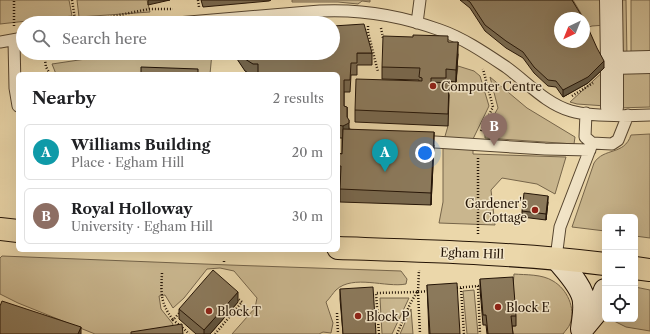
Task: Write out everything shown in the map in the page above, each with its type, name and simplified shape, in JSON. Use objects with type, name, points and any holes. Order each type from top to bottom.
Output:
[{"type":"main road","points":[[0,229],[16,231]]},
{"type":"main road","name":"Egham Hill","points":[[340,248],[508,254],[602,264]]},
{"type":"main road","points":[[638,268],[650,270]]},
{"type":"street","points":[[611,0],[612,63],[617,113]]},
{"type":"street","points":[[612,63],[650,62]]},
{"type":"street","points":[[556,258],[580,288],[585,302],[580,331]]},
{"type":"street","points":[[580,331],[597,311],[602,298]]},
{"type":"lane","points":[[417,23],[420,0]]},
{"type":"lane","points":[[253,16],[340,10],[391,17],[417,23],[440,30],[475,47],[505,67],[544,97],[571,111],[586,113],[650,115]]},
{"type":"lane","points":[[0,42],[16,39]]},
{"type":"lane","points":[[16,72],[17,60]]},
{"type":"lane","points":[[16,76],[16,94]]},
{"type":"lane","points":[[586,113],[585,137],[591,147]]},
{"type":"lane","points":[[410,140],[545,149],[591,147],[612,144],[618,140],[617,113]]},
{"type":"lane","points":[[556,258],[560,227],[591,147]]},
{"type":"path","points":[[14,0],[14,26]]},
{"type":"path","points":[[72,0],[74,16]]},
{"type":"path","points":[[196,9],[203,8]]},
{"type":"path","points":[[115,16],[150,9],[173,9]]},
{"type":"path","points":[[362,24],[374,26]]},
{"type":"path","points":[[368,25],[378,72]]},
{"type":"path","points":[[388,29],[380,26],[382,38],[389,39]]},
{"type":"path","points":[[364,34],[369,34]]},
{"type":"path","points":[[45,60],[49,72]]},
{"type":"path","points":[[478,137],[493,107],[482,65],[487,68]]},
{"type":"path","points":[[560,106],[566,100],[598,79]]},
{"type":"path","points":[[478,154],[478,234]]},
{"type":"path","points":[[419,268],[418,292],[420,334]]},
{"type":"path","points":[[162,273],[162,300],[166,310],[173,320],[189,334]]},
{"type":"path","points":[[454,288],[478,286],[480,334]]},
{"type":"path","points":[[461,288],[464,334]]},
{"type":"path","points":[[379,334],[376,293],[418,292],[432,290]]},
{"type":"path","points":[[396,334],[410,304],[418,292]]},
{"type":"path","points":[[215,334],[242,302],[232,293]]},
{"type":"path","points":[[173,320],[183,309]]},
{"type":"path","points":[[336,313],[338,334]]},
{"type":"path","points":[[174,329],[182,327]]},
{"type":"shaded area","points":[[0,0],[69,0],[72,16],[16,16],[16,22],[0,24]]},
{"type":"shaded area","points":[[77,0],[147,0],[150,12],[93,16],[79,16]]},
{"type":"shaded area","points":[[292,0],[370,0],[370,2],[362,1],[358,4],[338,2],[292,2]]},
{"type":"shaded area","points":[[573,0],[606,0],[606,25],[590,27],[590,12],[580,12]]},
{"type":"shaded area","points":[[616,0],[626,0],[627,58],[621,58]]},
{"type":"shaded area","points":[[631,0],[650,0],[650,58],[631,58]]},
{"type":"shaded area","points":[[79,60],[211,60],[210,72],[55,72],[52,64]]},
{"type":"shaded area","points":[[458,66],[474,71],[480,76],[489,106],[473,139],[473,154],[566,157],[555,194],[537,184],[502,178],[491,190],[495,225],[439,223],[443,202],[443,143],[448,126],[449,95],[446,90],[446,81],[456,82]]},
{"type":"shaded area","points":[[650,66],[650,107],[617,108],[618,68]]},
{"type":"shaded area","points":[[606,69],[606,106],[577,104],[570,102]]},
{"type":"shaded area","points":[[490,77],[527,108],[575,137],[574,144],[485,138],[485,131],[498,108]]},
{"type":"shaded area","points":[[650,134],[650,238],[638,236],[638,214],[602,214],[602,231],[572,227],[594,163],[603,155],[624,146],[628,142],[631,135]]},
{"type":"shaded area","points":[[2,256],[401,271],[407,279],[406,284],[398,285],[360,282],[343,285],[336,290],[326,302],[333,323],[331,333],[232,334],[255,308],[257,298],[234,271],[220,268],[207,269],[184,298],[173,308],[165,295],[159,296],[161,309],[173,324],[172,327],[136,334],[95,334],[18,303],[0,294],[0,258]]},
{"type":"shaded area","points":[[514,274],[544,277],[558,284],[569,300],[572,312],[570,324],[563,334],[512,334],[511,326],[515,326],[513,287]]},
{"type":"shaded area","points":[[638,288],[650,290],[650,331],[626,327],[616,322],[638,322]]},
{"type":"shaded area","points":[[474,290],[478,334],[467,334],[463,291]]},
{"type":"shaded area","points":[[380,298],[409,298],[392,334],[382,334]]},
{"type":"shaded area","points":[[411,309],[413,334],[400,334]]},
{"type":"building","points":[[467,0],[572,0],[579,12],[554,12],[554,48],[590,48],[590,32],[604,61],[588,77],[563,90],[556,81],[548,80],[534,67],[523,52],[485,25],[470,2]]},
{"type":"building","points":[[364,24],[372,53],[357,53],[357,63],[351,63],[350,80],[344,80],[344,106],[347,107],[347,117],[349,123],[343,126],[340,125],[340,72],[258,72],[258,64],[253,64],[247,60],[340,60],[340,26]]},
{"type":"building","name":"Computer Centre","points":[[413,35],[448,36],[448,42],[458,42],[456,70],[446,69],[446,78],[431,78],[431,82],[449,83],[448,114],[355,110],[356,79],[422,81],[422,78],[419,77],[420,68],[382,67],[383,36],[413,37]]},
{"type":"building","points":[[141,67],[198,69],[198,72],[141,72]]},
{"type":"building","points":[[343,129],[434,132],[431,193],[340,189],[340,154],[342,154]]},
{"type":"building","name":"Gardener's Cottage","points":[[524,193],[548,196],[546,214],[522,211]]},
{"type":"building","name":"Block T","points":[[213,270],[238,292],[204,330],[179,309]]},
{"type":"building","name":"Block E","points":[[513,277],[516,316],[511,316],[513,334],[488,334],[486,315],[483,315],[480,279]]},
{"type":"building","points":[[457,283],[460,334],[430,334],[427,285]]},
{"type":"building","name":"Block P","points":[[373,287],[376,334],[343,334],[340,289]]},
{"type":"building","points":[[2,301],[81,327],[78,334],[0,334],[0,306]]},
{"type":"building","points":[[182,324],[183,334],[131,334],[131,332]]},
{"type":"place","name":"Computer Centre","points":[[433,86]]},
{"type":"place","name":"Royal Holloway","points":[[494,146]]},
{"type":"place","name":"Williams Building","points":[[385,172]]},
{"type":"place","name":"Gardener's Cottage","points":[[535,210]]},
{"type":"place","name":"Block E","points":[[498,307]]},
{"type":"place","name":"Block T","points":[[209,311]]},
{"type":"place","name":"Block P","points":[[358,316]]}]
